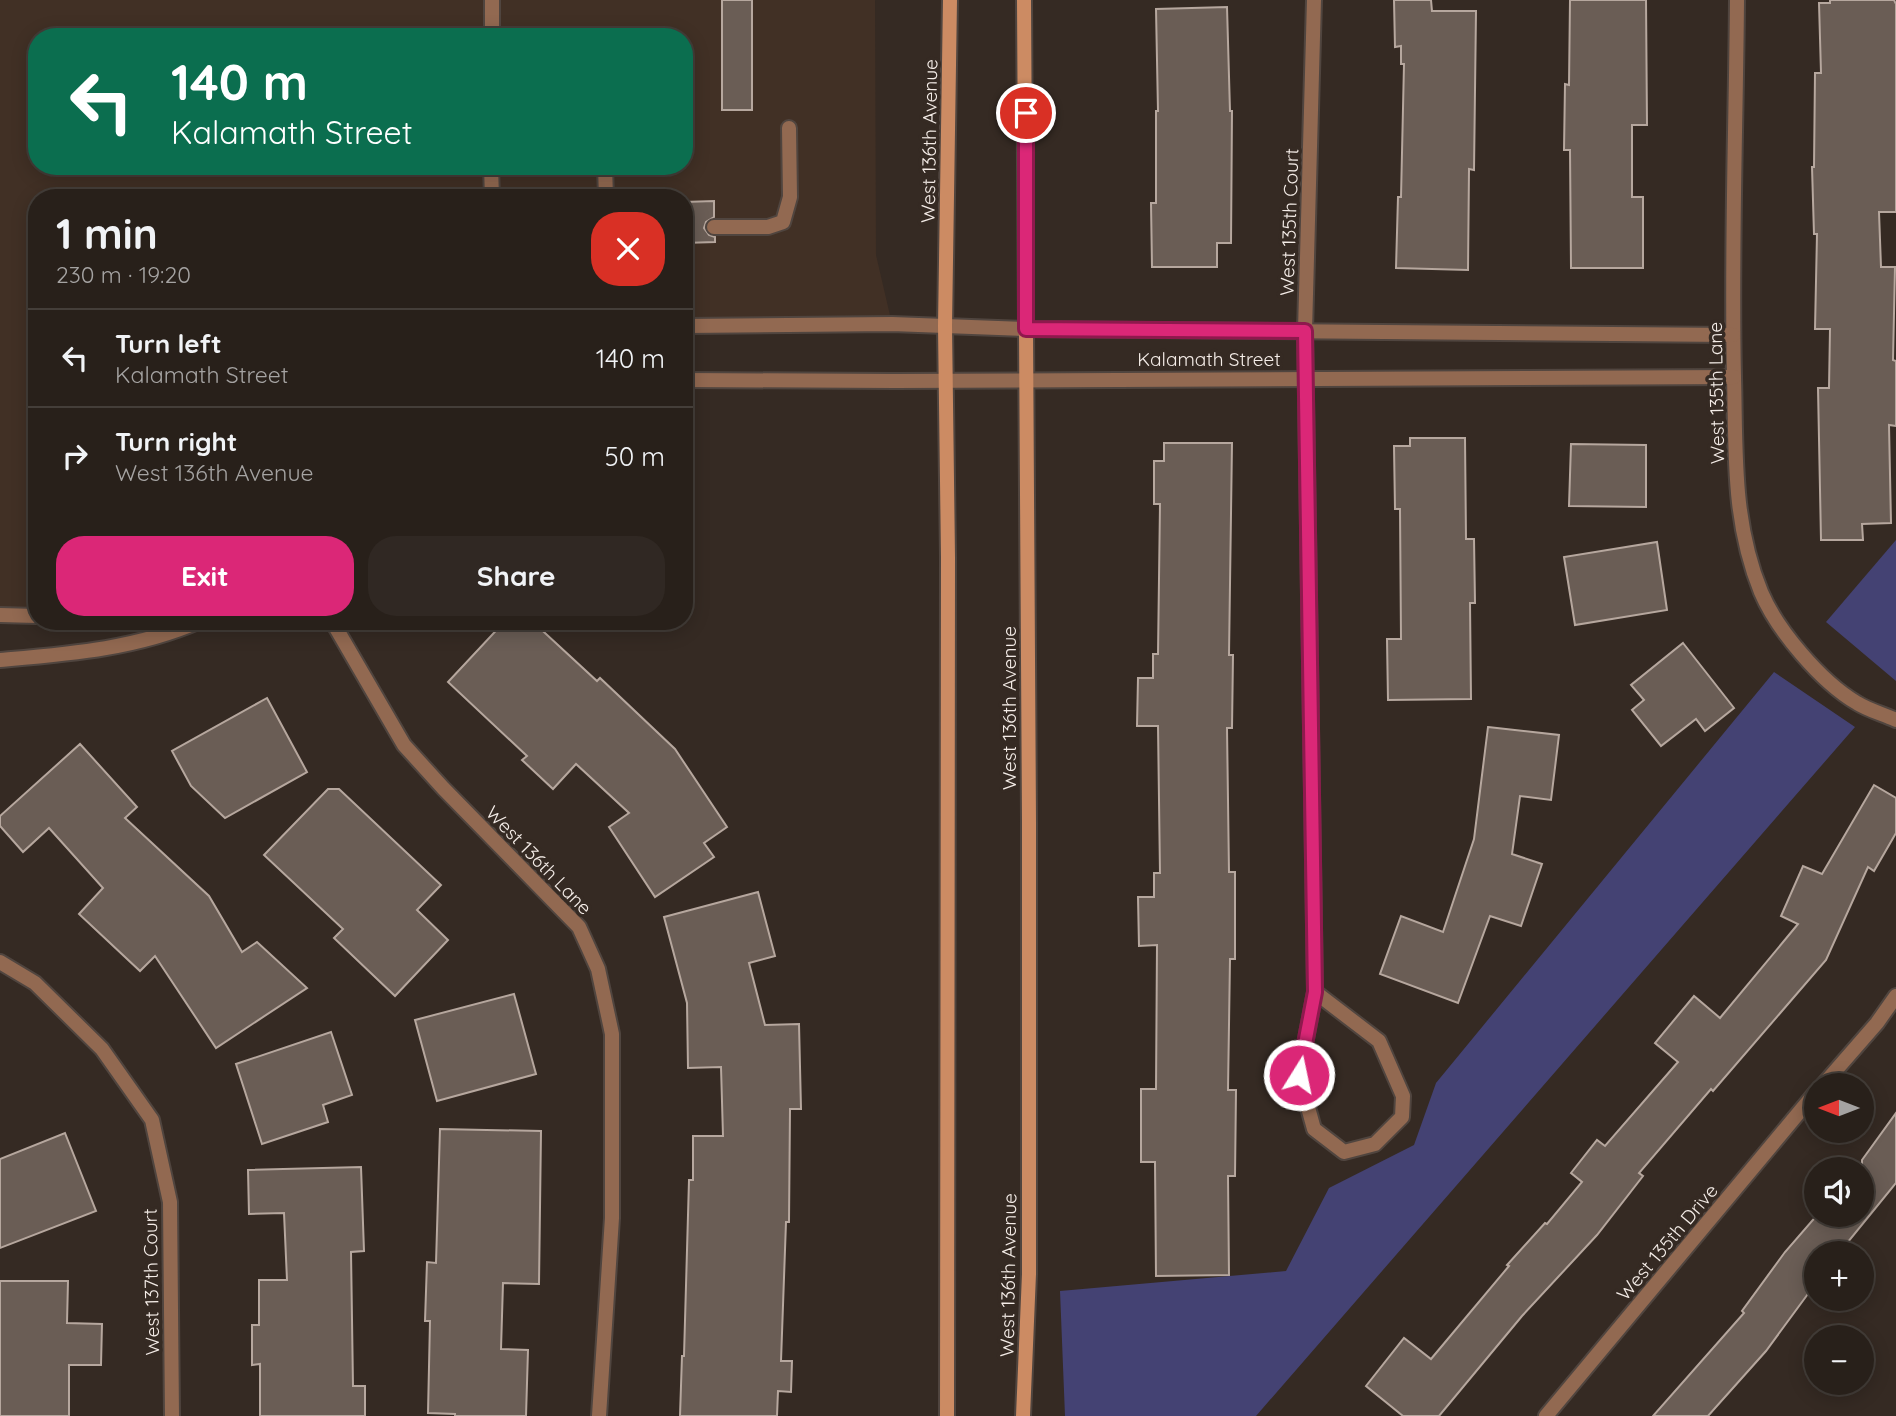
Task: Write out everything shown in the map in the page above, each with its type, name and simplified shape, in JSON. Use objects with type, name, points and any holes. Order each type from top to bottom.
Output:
[{"type":"main road","name":"West 136th Avenue","points":[[947,1416],[948,557],[945,326],[950,0]]},
{"type":"main road","name":"West 136th Avenue","points":[[1023,1416],[1029,1274],[1024,0]]},
{"type":"street","points":[[492,0],[492,28]]},
{"type":"street","name":"West 135th Court","points":[[1314,0],[1305,331],[1315,992],[1299,1075],[1314,1129],[1344,1152],[1375,1144],[1402,1117],[1404,1096],[1379,1041],[1315,992]]},
{"type":"street","name":"West 135th Lane","points":[[1737,0],[1733,335],[1737,494],[1741,525],[1762,593],[1780,626],[1803,657],[1856,703],[1896,720]]},
{"type":"street","points":[[714,227],[768,228],[783,222],[790,197],[789,128]]},
{"type":"street","name":"Kalamath Street","points":[[693,326],[892,324],[1026,329],[1733,335]]},
{"type":"street","name":"Kalamath Street","points":[[693,380],[1734,377]]},
{"type":"street","points":[[0,615],[28,616]]},
{"type":"street","points":[[0,660],[88,652],[131,644],[180,630]]},
{"type":"street","name":"West 136th Lane","points":[[337,630],[404,745],[579,927],[598,969],[612,1034],[612,1218],[599,1416]]},
{"type":"street","name":"West 137th Court","points":[[0,962],[35,983],[102,1049],[152,1120],[170,1202],[172,1416]]},
{"type":"street","points":[[1833,1073],[1877,1023],[1896,996]]},
{"type":"street","name":"West 135th Drive","points":[[1546,1416],[1804,1106]]},
{"type":"shaded area","points":[[0,0],[875,0],[876,255],[892,324],[693,326],[693,189],[28,189],[28,616],[0,615]]},
{"type":"shaded area","points":[[1896,540],[1896,681],[1826,622]]},
{"type":"shaded area","points":[[1774,672],[1855,727],[1256,1416],[1065,1416],[1060,1291],[1286,1271],[1329,1188],[1414,1145],[1436,1083]]},
{"type":"building","points":[[722,0],[752,0],[752,110],[722,110]]},
{"type":"building","points":[[1394,0],[1431,0],[1432,11],[1476,11],[1474,170],[1469,169],[1468,270],[1396,268],[1398,197],[1401,197],[1404,64],[1401,64],[1401,46],[1395,47]]},
{"type":"building","points":[[1570,0],[1646,0],[1647,125],[1632,125],[1632,197],[1643,197],[1643,268],[1571,268],[1570,150],[1564,150],[1565,84],[1569,85]]},
{"type":"building","points":[[1830,0],[1894,0],[1896,4],[1896,212],[1879,212],[1881,267],[1895,267],[1893,360],[1896,361],[1896,426],[1889,425],[1891,523],[1862,524],[1863,540],[1821,540],[1818,388],[1829,388],[1830,329],[1815,329],[1817,234],[1814,234],[1812,167],[1815,73],[1821,73],[1819,3],[1830,3]]},
{"type":"building","points":[[1227,7],[1232,111],[1231,243],[1217,243],[1217,267],[1152,267],[1151,203],[1156,203],[1158,111],[1156,9]]},
{"type":"building","points":[[714,201],[714,217],[706,222],[704,228],[709,235],[715,237],[715,242],[693,243],[693,202]]},
{"type":"building","points":[[1410,438],[1465,438],[1466,539],[1474,539],[1475,603],[1470,603],[1471,699],[1388,700],[1387,639],[1401,639],[1400,509],[1395,509],[1394,446],[1410,446]]},
{"type":"building","points":[[1164,443],[1232,443],[1229,655],[1233,655],[1232,728],[1227,728],[1229,872],[1235,872],[1235,959],[1230,959],[1228,1090],[1236,1090],[1235,1176],[1228,1176],[1229,1275],[1156,1276],[1155,1162],[1141,1162],[1141,1089],[1156,1089],[1157,945],[1139,946],[1138,897],[1154,897],[1154,873],[1160,873],[1158,726],[1137,726],[1138,678],[1153,678],[1153,654],[1158,654],[1160,504],[1154,504],[1154,461],[1164,461]]},
{"type":"building","points":[[1571,444],[1646,445],[1646,507],[1569,506]]},
{"type":"building","points":[[1657,542],[1667,610],[1575,625],[1564,557]]},
{"type":"building","points":[[497,630],[542,630],[597,681],[600,678],[675,749],[727,827],[704,843],[714,857],[655,897],[609,827],[629,813],[576,764],[553,789],[522,760],[527,756],[448,682]]},
{"type":"building","points":[[1683,643],[1734,708],[1705,731],[1696,719],[1661,746],[1632,710],[1644,700],[1631,685]]},
{"type":"building","points":[[267,698],[307,772],[225,818],[191,786],[172,751]]},
{"type":"building","points":[[1488,727],[1559,735],[1551,800],[1520,796],[1512,854],[1542,864],[1521,926],[1490,916],[1458,1003],[1380,974],[1401,916],[1443,932],[1474,839]]},
{"type":"building","points":[[80,744],[137,807],[125,818],[209,896],[242,952],[257,942],[307,988],[216,1048],[155,956],[140,971],[79,914],[103,888],[49,828],[23,852],[0,826],[0,816]]},
{"type":"building","points":[[1874,785],[1896,798],[1896,833],[1874,871],[1868,867],[1826,960],[1639,1173],[1643,1176],[1597,1235],[1522,1316],[1439,1416],[1403,1416],[1366,1386],[1404,1338],[1431,1359],[1509,1266],[1507,1265],[1545,1223],[1547,1224],[1582,1182],[1571,1173],[1597,1140],[1605,1146],[1678,1062],[1655,1043],[1694,996],[1720,1018],[1798,924],[1781,916],[1803,866],[1822,874]]},
{"type":"building","points":[[328,789],[339,789],[441,885],[417,910],[448,940],[395,996],[334,938],[343,929],[264,855]]},
{"type":"building","points":[[758,892],[775,956],[749,963],[765,1025],[799,1024],[801,1109],[790,1109],[789,1222],[786,1222],[781,1361],[792,1361],[791,1392],[778,1391],[777,1416],[680,1416],[693,1136],[723,1136],[721,1067],[688,1068],[687,1003],[664,917]]},
{"type":"building","points":[[514,994],[536,1074],[437,1101],[415,1020]]},
{"type":"building","points":[[331,1032],[352,1095],[323,1105],[328,1122],[262,1144],[236,1064]]},
{"type":"building","points":[[1896,1113],[1896,1183],[1874,1210],[1874,1157],[1864,1157]]},
{"type":"building","points":[[440,1129],[541,1131],[539,1284],[503,1283],[501,1349],[528,1350],[526,1416],[455,1416],[428,1413],[430,1321],[425,1321],[427,1262],[436,1263]]},
{"type":"building","points":[[65,1133],[96,1211],[0,1248],[0,1159]]},
{"type":"building","points":[[361,1167],[364,1251],[351,1252],[353,1386],[365,1386],[365,1416],[260,1416],[260,1364],[252,1365],[252,1325],[259,1325],[259,1280],[287,1280],[284,1213],[249,1214],[248,1170]]},
{"type":"building","points":[[1807,1227],[1860,1227],[1849,1241],[1804,1241],[1804,1299],[1766,1351],[1708,1416],[1653,1416],[1744,1313],[1742,1311]]},
{"type":"building","points":[[0,1281],[68,1281],[67,1323],[102,1324],[101,1365],[69,1365],[69,1416],[0,1416]]},
{"type":"route","points":[[1026,113],[1026,329],[1305,331],[1315,992],[1299,1075]]}]
